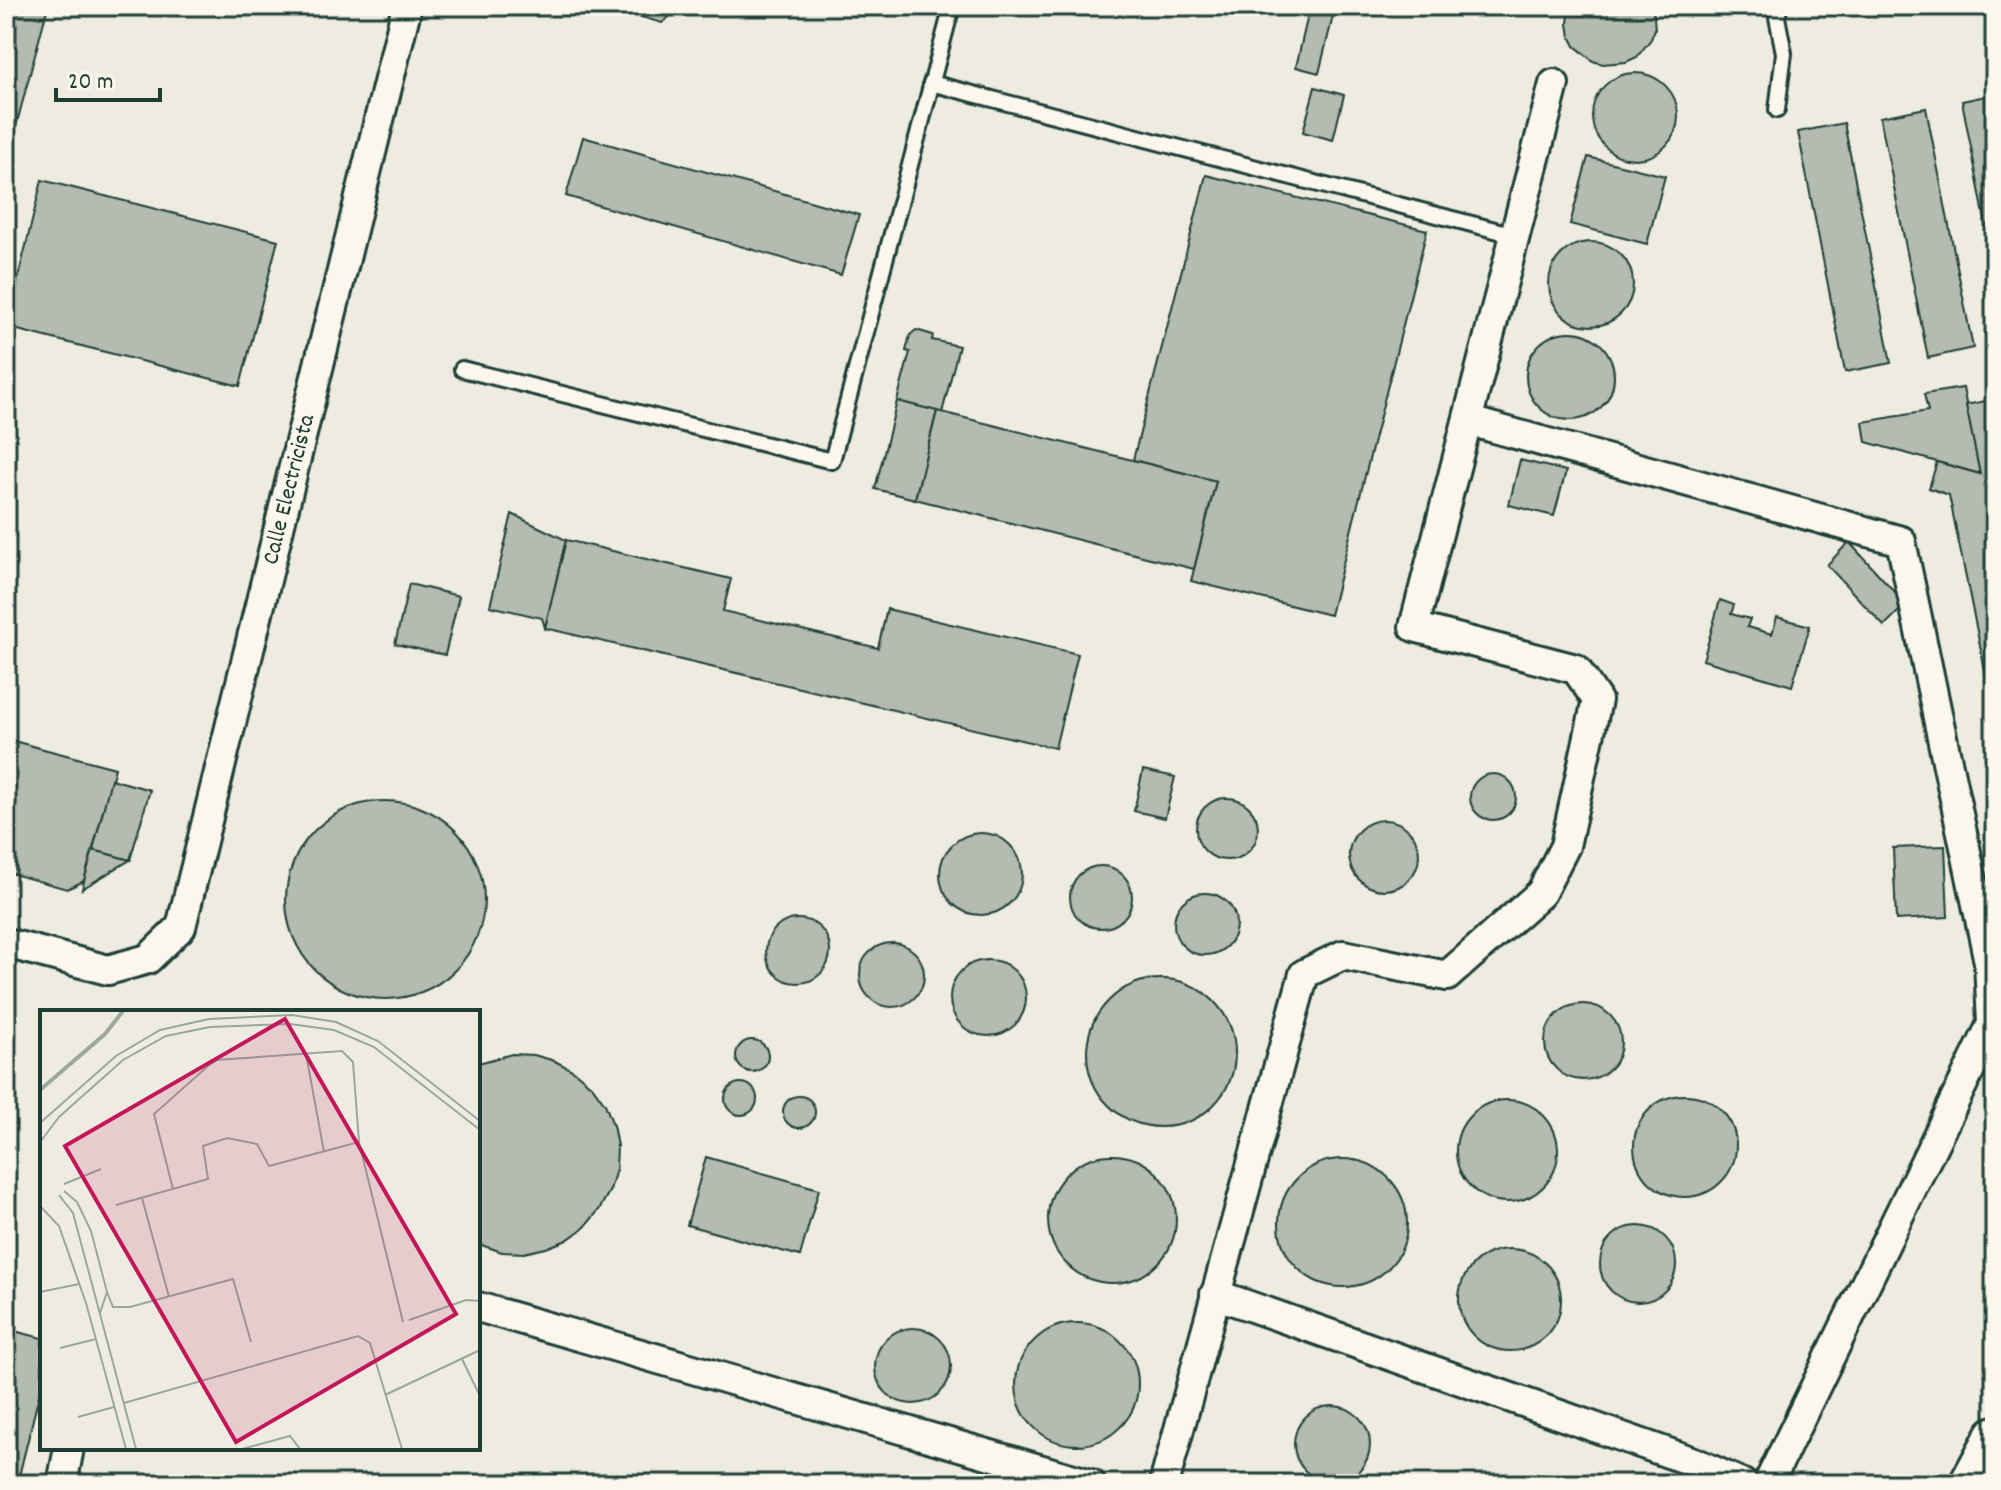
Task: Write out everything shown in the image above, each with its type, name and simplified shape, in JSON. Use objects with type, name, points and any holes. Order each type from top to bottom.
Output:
[{"type":"street","name":"Calle Electricista","points":[[6,943],[108,970],[148,959],[181,927],[407,6]]},
{"type":"street","points":[[1164,1484],[1304,974],[1343,955],[1447,976],[1541,893],[1565,846],[1597,700],[1576,669],[1414,627],[1554,84]]},
{"type":"street","points":[[1469,421],[1730,496],[1901,541],[1989,962],[1992,1024],[1768,1484]]},
{"type":"street","points":[[1215,1294],[1694,1462],[1743,1484]]},
{"type":"street","points":[[480,1308],[1091,1484]]},
{"type":"street","points":[[1969,1484],[1995,1436]]},
{"type":"street","points":[[62,1484],[69,1450]]},
{"type":"lane","points":[[462,369],[832,461],[952,6]]},
{"type":"lane","points":[[1777,110],[1784,53],[1777,17],[1780,6]]},
{"type":"lane","points":[[931,83],[1514,235]]},
{"type":"building","points":[[6,6],[48,6],[6,164]]},
{"type":"building","points":[[606,6],[682,6],[662,23],[606,7]]},
{"type":"building","points":[[1310,6],[1334,12],[1319,73],[1296,67]]},
{"type":"building","points":[[1570,6],[1653,6],[1655,29],[1637,57],[1626,62],[1603,64],[1593,61],[1575,46],[1568,24]]},
{"type":"building","points":[[1635,73],[1659,80],[1671,92],[1678,116],[1671,140],[1659,152],[1635,159],[1611,152],[1599,140],[1592,116],[1599,92],[1611,80]]},
{"type":"building","points":[[1315,87],[1344,95],[1333,140],[1303,132]]},
{"type":"building","points":[[1995,94],[1995,272],[1962,101]]},
{"type":"building","points":[[1926,108],[1973,348],[1928,358],[1880,117]]},
{"type":"building","points":[[1844,123],[1891,363],[1845,372],[1798,132]]},
{"type":"building","points":[[583,137],[859,215],[841,275],[566,196]]},
{"type":"building","points":[[1588,157],[1665,176],[1647,244],[1570,224]]},
{"type":"building","points":[[1206,175],[1427,230],[1330,615],[1191,581],[1216,481],[1133,460]]},
{"type":"building","points":[[42,180],[278,240],[240,386],[6,327]]},
{"type":"building","points":[[1591,242],[1607,245],[1621,254],[1630,268],[1633,284],[1630,300],[1621,314],[1607,323],[1591,326],[1575,323],[1561,314],[1552,300],[1549,284],[1552,268],[1561,254],[1575,245]]},
{"type":"building","points":[[916,330],[933,335],[932,340],[959,346],[942,413],[897,401],[910,352],[906,351],[910,335]]},
{"type":"building","points":[[1561,332],[1579,332],[1595,339],[1607,351],[1614,367],[1614,385],[1607,401],[1595,413],[1579,420],[1561,420],[1545,413],[1533,401],[1526,385],[1526,367],[1533,351],[1545,339]]},
{"type":"building","points":[[1963,388],[1980,474],[1866,442],[1863,422],[1928,411],[1924,394]]},
{"type":"building","points":[[1995,399],[1995,719],[1949,495],[1929,488],[1937,462],[1980,474],[1966,405]]},
{"type":"building","points":[[897,401],[937,411],[915,499],[875,489]]},
{"type":"building","points":[[937,411],[1216,481],[1194,569],[915,499]]},
{"type":"building","points":[[1520,460],[1566,471],[1554,516],[1509,505]]},
{"type":"building","points":[[512,514],[566,540],[545,628],[542,618],[490,606]]},
{"type":"building","points":[[566,540],[731,579],[723,611],[878,648],[887,609],[1078,654],[1055,748],[545,628]]},
{"type":"building","points":[[1849,542],[1906,604],[1884,626],[1827,565]]},
{"type":"building","points":[[409,584],[459,596],[445,655],[395,644]]},
{"type":"building","points":[[1720,600],[1734,605],[1731,614],[1750,619],[1747,627],[1772,634],[1777,617],[1810,626],[1792,686],[1703,660]]},
{"type":"building","points":[[6,739],[115,768],[84,881],[67,889],[6,872]]},
{"type":"building","points":[[1143,770],[1175,777],[1165,818],[1134,811]]},
{"type":"building","points":[[1493,774],[1509,781],[1516,797],[1509,813],[1493,820],[1477,813],[1470,797],[1477,781]]},
{"type":"building","points":[[111,779],[150,790],[130,860],[93,850]]},
{"type":"building","points":[[1227,798],[1239,800],[1249,807],[1256,817],[1256,841],[1249,851],[1239,858],[1227,860],[1215,858],[1205,851],[1198,841],[1196,829],[1198,817],[1205,807],[1215,800]]},
{"type":"building","points":[[385,801],[423,809],[455,830],[476,862],[484,900],[476,938],[455,970],[423,991],[385,999],[347,991],[315,970],[294,938],[286,900],[294,862],[315,830],[347,809]]},
{"type":"building","points":[[1391,820],[1413,835],[1419,855],[1417,869],[1409,880],[1398,888],[1377,890],[1359,880],[1351,869],[1349,848],[1359,830],[1370,822]]},
{"type":"building","points":[[981,833],[997,836],[1010,845],[1019,858],[1022,874],[1019,890],[1010,903],[997,912],[981,915],[965,912],[952,903],[943,890],[940,874],[943,858],[952,845],[965,836]]},
{"type":"building","points":[[1945,846],[1948,917],[1896,920],[1893,848]]},
{"type":"building","points":[[93,850],[130,860],[82,889],[84,881]]},
{"type":"building","points":[[1101,866],[1113,868],[1123,875],[1130,885],[1130,909],[1123,919],[1113,926],[1101,928],[1089,926],[1079,919],[1072,909],[1070,897],[1072,885],[1079,875],[1089,868]]},
{"type":"building","points":[[1205,893],[1217,895],[1227,902],[1234,912],[1234,936],[1227,946],[1217,953],[1205,955],[1193,953],[1183,946],[1176,936],[1174,924],[1176,912],[1183,902],[1193,895]]},
{"type":"building","points":[[792,919],[804,919],[821,928],[828,939],[828,963],[821,974],[804,983],[792,983],[780,978],[771,969],[766,957],[766,945],[771,933],[780,924]]},
{"type":"building","points":[[886,943],[898,943],[915,952],[922,963],[922,987],[915,998],[898,1007],[886,1007],[874,1002],[865,993],[860,981],[860,969],[865,957],[874,948]]},
{"type":"building","points":[[988,960],[1002,963],[1015,971],[1023,984],[1026,998],[1023,1012],[1015,1025],[1002,1033],[988,1036],[974,1033],[961,1025],[953,1012],[950,998],[953,984],[961,971],[974,963]]},
{"type":"building","points":[[1161,979],[1189,984],[1213,1001],[1230,1025],[1235,1053],[1230,1081],[1213,1105],[1189,1122],[1161,1127],[1133,1122],[1109,1105],[1092,1081],[1087,1053],[1092,1025],[1109,1001],[1133,984]]},
{"type":"building","points":[[1583,1004],[1597,1007],[1610,1015],[1618,1028],[1621,1042],[1618,1056],[1610,1069],[1597,1077],[1583,1080],[1569,1077],[1556,1069],[1548,1056],[1545,1042],[1548,1028],[1556,1015],[1569,1007]]},
{"type":"building","points":[[752,1040],[763,1045],[768,1056],[763,1067],[752,1072],[741,1067],[736,1056],[741,1045]]},
{"type":"building","points":[[512,1054],[534,1055],[555,1061],[592,1086],[605,1104],[617,1146],[616,1169],[610,1190],[599,1210],[585,1227],[567,1240],[524,1253],[502,1252],[480,1245],[480,1062]]},
{"type":"building","points":[[741,1083],[752,1088],[757,1099],[752,1110],[741,1115],[730,1110],[725,1099],[730,1088]]},
{"type":"building","points":[[1685,1095],[1705,1099],[1721,1110],[1732,1126],[1736,1146],[1732,1166],[1721,1182],[1705,1193],[1685,1197],[1665,1193],[1649,1182],[1638,1166],[1634,1146],[1638,1126],[1649,1110],[1665,1099]]},
{"type":"building","points":[[799,1096],[810,1101],[815,1112],[810,1123],[799,1128],[788,1123],[783,1112],[788,1101]]},
{"type":"building","points":[[1507,1100],[1527,1104],[1543,1115],[1554,1131],[1558,1151],[1554,1171],[1543,1187],[1527,1198],[1507,1202],[1487,1198],[1471,1187],[1460,1171],[1456,1151],[1460,1131],[1471,1115],[1487,1104]]},
{"type":"building","points":[[1112,1155],[1137,1160],[1157,1174],[1171,1194],[1176,1219],[1171,1244],[1157,1264],[1137,1278],[1112,1283],[1087,1278],[1067,1264],[1053,1244],[1048,1219],[1053,1194],[1067,1174],[1087,1160]]},
{"type":"building","points":[[706,1157],[819,1189],[800,1256],[687,1225]]},
{"type":"building","points":[[1343,1159],[1368,1164],[1388,1178],[1402,1198],[1407,1223],[1402,1248],[1388,1268],[1368,1282],[1343,1287],[1318,1282],[1298,1268],[1284,1248],[1279,1223],[1284,1198],[1298,1178],[1318,1164]]},
{"type":"building","points":[[1638,1226],[1652,1229],[1665,1237],[1673,1250],[1676,1264],[1673,1278],[1665,1291],[1652,1299],[1638,1302],[1624,1299],[1611,1291],[1603,1278],[1600,1264],[1603,1250],[1611,1237],[1624,1229]]},
{"type":"building","points":[[1510,1249],[1530,1253],[1546,1264],[1557,1280],[1561,1300],[1557,1320],[1546,1336],[1530,1347],[1510,1351],[1490,1347],[1474,1336],[1463,1320],[1459,1300],[1463,1280],[1474,1264],[1490,1253]]},
{"type":"building","points":[[1077,1323],[1100,1328],[1120,1341],[1133,1361],[1138,1384],[1133,1407],[1120,1427],[1100,1440],[1077,1445],[1054,1440],[1034,1427],[1021,1407],[1016,1384],[1021,1361],[1034,1341],[1054,1328]]},
{"type":"building","points":[[913,1328],[927,1331],[940,1339],[948,1352],[951,1366],[948,1380],[940,1393],[927,1401],[913,1404],[899,1401],[886,1393],[878,1380],[875,1366],[878,1352],[886,1339],[899,1331]]},
{"type":"building","points":[[6,1329],[40,1338],[40,1391],[17,1484],[6,1484]]},
{"type":"building","points":[[1332,1406],[1346,1409],[1359,1417],[1367,1430],[1370,1444],[1367,1458],[1359,1471],[1346,1479],[1332,1482],[1318,1479],[1305,1471],[1297,1458],[1294,1444],[1297,1430],[1305,1417],[1318,1409]]}]
